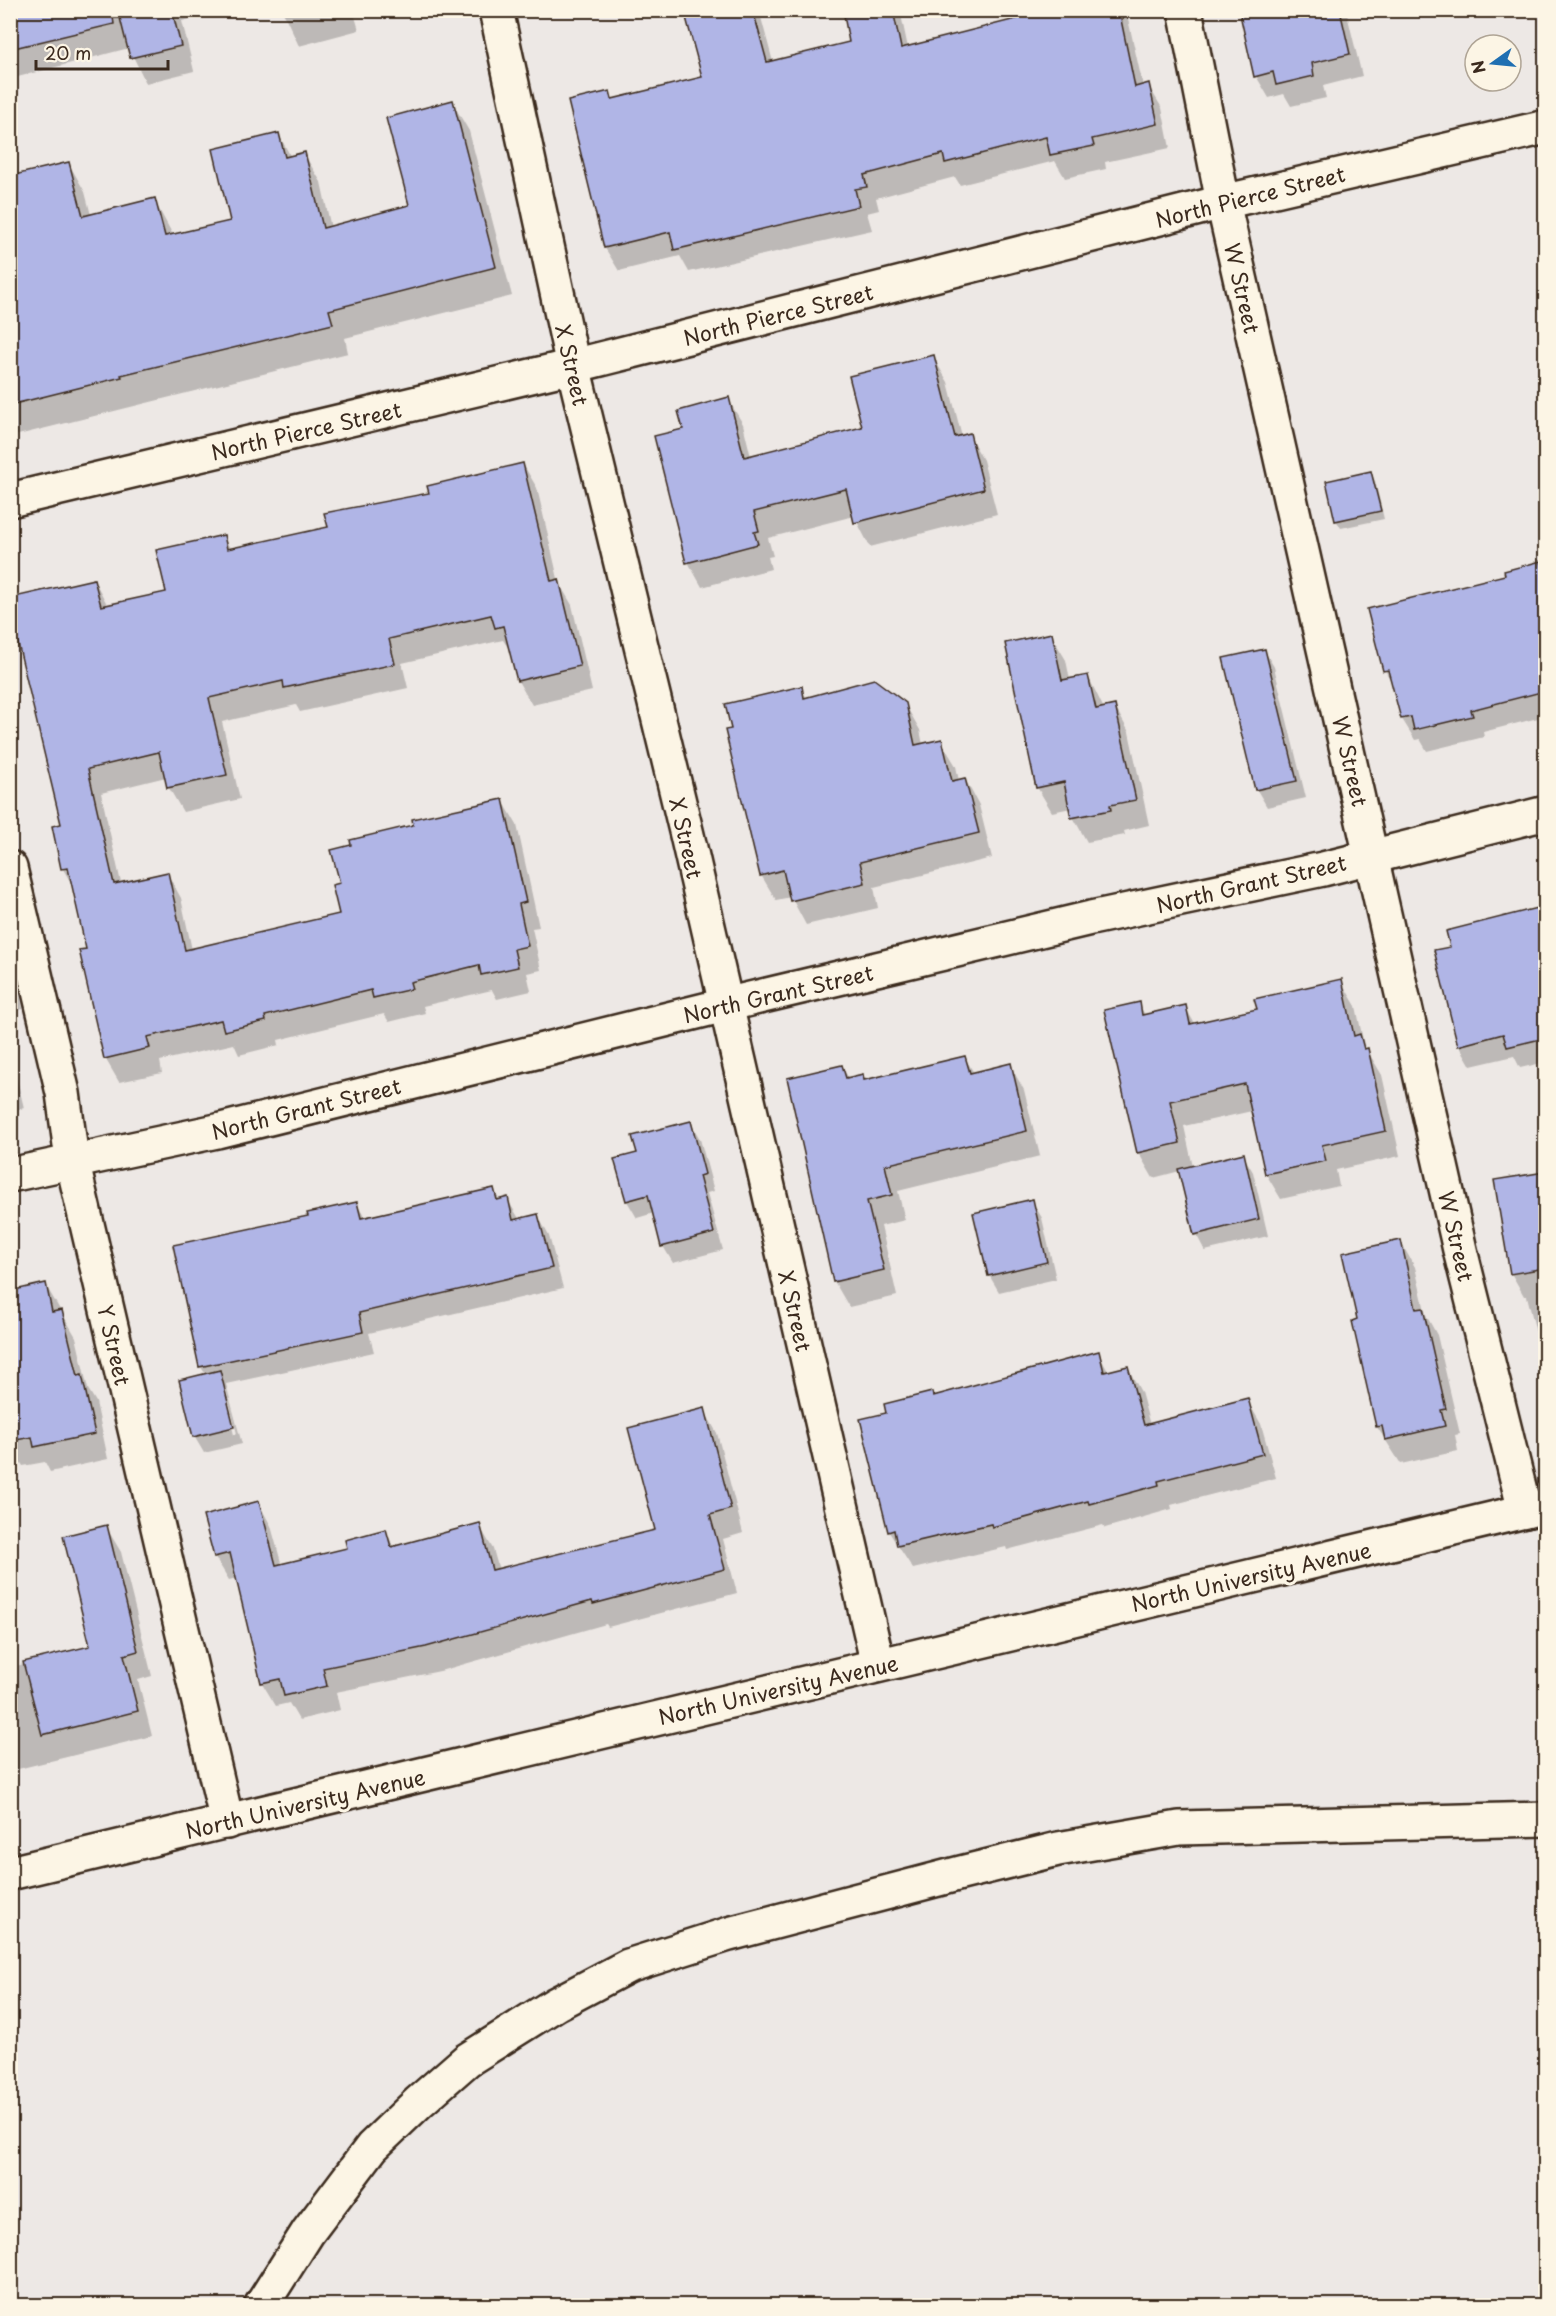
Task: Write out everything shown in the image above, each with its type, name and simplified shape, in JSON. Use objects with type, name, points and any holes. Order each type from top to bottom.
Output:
[{"type":"street","name":"X Street","points":[[495,10],[573,366],[687,835],[878,1665]]},
{"type":"street","name":"W Street","points":[[1185,10],[1223,202],[1460,1250],[1535,1508]]},
{"type":"street","name":"North Pierce Street","points":[[10,501],[573,366],[1223,202],[1545,127]]},
{"type":"street","name":"North Grant Street","points":[[10,1175],[217,1131],[725,1005],[1091,918],[1323,869],[1545,813]]},
{"type":"street","name":"Y Street","points":[[10,867],[63,1093],[72,1160],[227,1822]]},
{"type":"street","name":"North University Avenue","points":[[10,1873],[1535,1508]]},
{"type":"street","points":[[261,2306],[308,2232],[372,2147],[419,2102],[467,2060],[556,2004],[628,1966],[729,1934],[1058,1848],[1179,1828],[1545,1819]]},
{"type":"building","points":[[10,10],[112,10],[114,24],[10,49]]},
{"type":"building","points":[[118,10],[172,10],[181,46],[130,58]]},
{"type":"building","points":[[684,10],[753,10],[767,62],[849,42],[843,10],[893,10],[901,48],[1020,18],[1018,10],[1119,10],[1135,87],[1149,83],[1158,124],[1092,139],[1094,146],[1050,155],[1046,137],[945,163],[943,154],[864,175],[867,187],[855,189],[859,206],[674,250],[670,232],[604,248],[568,101],[610,91],[612,99],[702,77]]},
{"type":"building","points":[[1239,10],[1340,10],[1350,54],[1312,63],[1314,76],[1276,85],[1273,72],[1254,77]]},
{"type":"building","points":[[453,100],[496,267],[329,310],[333,324],[121,375],[122,377],[10,405],[10,176],[69,162],[83,216],[155,198],[165,236],[230,221],[213,149],[279,133],[285,157],[305,152],[323,228],[409,205],[386,118]]},
{"type":"building","points":[[934,355],[955,437],[970,433],[984,489],[854,523],[846,489],[754,512],[759,531],[754,532],[758,544],[686,563],[654,436],[683,429],[678,411],[729,397],[744,457],[862,427],[849,376]]},
{"type":"building","points":[[523,463],[551,581],[559,579],[580,666],[517,681],[503,626],[495,628],[491,615],[389,639],[395,664],[284,688],[283,681],[209,698],[227,775],[167,788],[159,752],[88,769],[114,884],[168,872],[185,950],[339,914],[332,885],[340,883],[331,850],[351,845],[350,840],[413,825],[412,819],[503,799],[526,902],[519,904],[528,946],[514,949],[518,967],[481,975],[479,965],[410,982],[412,989],[373,998],[371,990],[265,1016],[266,1021],[224,1031],[221,1020],[147,1037],[150,1048],[104,1059],[79,950],[86,949],[68,868],[61,869],[52,826],[61,824],[10,610],[10,598],[94,579],[101,606],[166,592],[156,550],[224,535],[227,549],[328,527],[324,513],[429,493],[427,486]]},
{"type":"building","points":[[1371,471],[1381,511],[1335,521],[1326,481]]},
{"type":"building","points":[[1541,561],[1545,580],[1545,691],[1471,710],[1473,716],[1414,730],[1411,717],[1401,719],[1388,670],[1383,671],[1367,609],[1505,575],[1504,571]]},
{"type":"building","points":[[1052,633],[1062,680],[1088,675],[1096,709],[1115,705],[1136,800],[1110,805],[1111,810],[1071,818],[1064,782],[1036,788],[1005,643]]},
{"type":"building","points":[[1265,649],[1297,781],[1255,790],[1223,658]]},
{"type":"building","points":[[874,679],[906,703],[915,745],[942,739],[952,781],[965,778],[979,833],[860,862],[865,883],[790,901],[783,870],[760,876],[725,730],[731,729],[725,704],[802,686],[804,698]]},
{"type":"building","points":[[1545,906],[1545,1038],[1507,1047],[1503,1034],[1458,1046],[1434,950],[1450,947],[1446,931]]},
{"type":"building","points":[[1342,979],[1354,1036],[1360,1034],[1364,1049],[1368,1048],[1386,1131],[1322,1145],[1326,1161],[1265,1174],[1245,1084],[1170,1101],[1180,1143],[1137,1153],[1104,1010],[1140,1002],[1142,1015],[1186,1005],[1190,1024],[1257,1009],[1254,999]]},
{"type":"building","points":[[965,1056],[970,1073],[1011,1063],[1027,1131],[885,1165],[892,1195],[867,1201],[884,1270],[833,1282],[787,1078],[842,1065],[846,1078],[863,1074],[864,1080]]},
{"type":"building","points":[[691,1121],[705,1174],[699,1176],[714,1233],[661,1247],[648,1195],[626,1201],[614,1159],[637,1153],[632,1136]]},
{"type":"building","points":[[1244,1153],[1259,1219],[1194,1235],[1178,1169]]},
{"type":"building","points":[[1545,1172],[1545,1268],[1510,1274],[1494,1180]]},
{"type":"building","points":[[494,1188],[497,1200],[508,1197],[513,1220],[538,1214],[552,1268],[359,1313],[363,1332],[199,1367],[173,1245],[308,1216],[307,1213],[357,1202],[361,1218]]},
{"type":"building","points":[[1033,1199],[1047,1262],[988,1276],[973,1213]]},
{"type":"building","points":[[1401,1240],[1416,1309],[1423,1308],[1446,1409],[1441,1410],[1445,1426],[1385,1440],[1382,1426],[1376,1427],[1352,1321],[1357,1319],[1342,1253]]},
{"type":"building","points":[[46,1283],[52,1312],[62,1310],[78,1376],[82,1375],[95,1434],[34,1447],[32,1437],[10,1441],[10,1291]]},
{"type":"building","points":[[1099,1351],[1104,1372],[1128,1366],[1144,1425],[1248,1398],[1263,1454],[1158,1481],[1159,1485],[1089,1504],[1088,1501],[992,1527],[991,1524],[897,1546],[894,1530],[888,1532],[860,1419],[886,1413],[884,1404],[932,1392],[933,1396]]},
{"type":"building","points":[[220,1370],[234,1427],[193,1437],[179,1380]]},
{"type":"building","points":[[705,1408],[731,1509],[710,1515],[725,1569],[593,1604],[592,1601],[426,1647],[323,1668],[327,1686],[284,1696],[280,1679],[261,1683],[230,1553],[214,1557],[203,1516],[259,1501],[276,1565],[347,1548],[345,1540],[386,1529],[391,1547],[480,1523],[492,1570],[655,1530],[628,1428]]},
{"type":"building","points":[[107,1525],[138,1651],[124,1655],[138,1711],[42,1735],[23,1662],[90,1646],[63,1536]]}]
